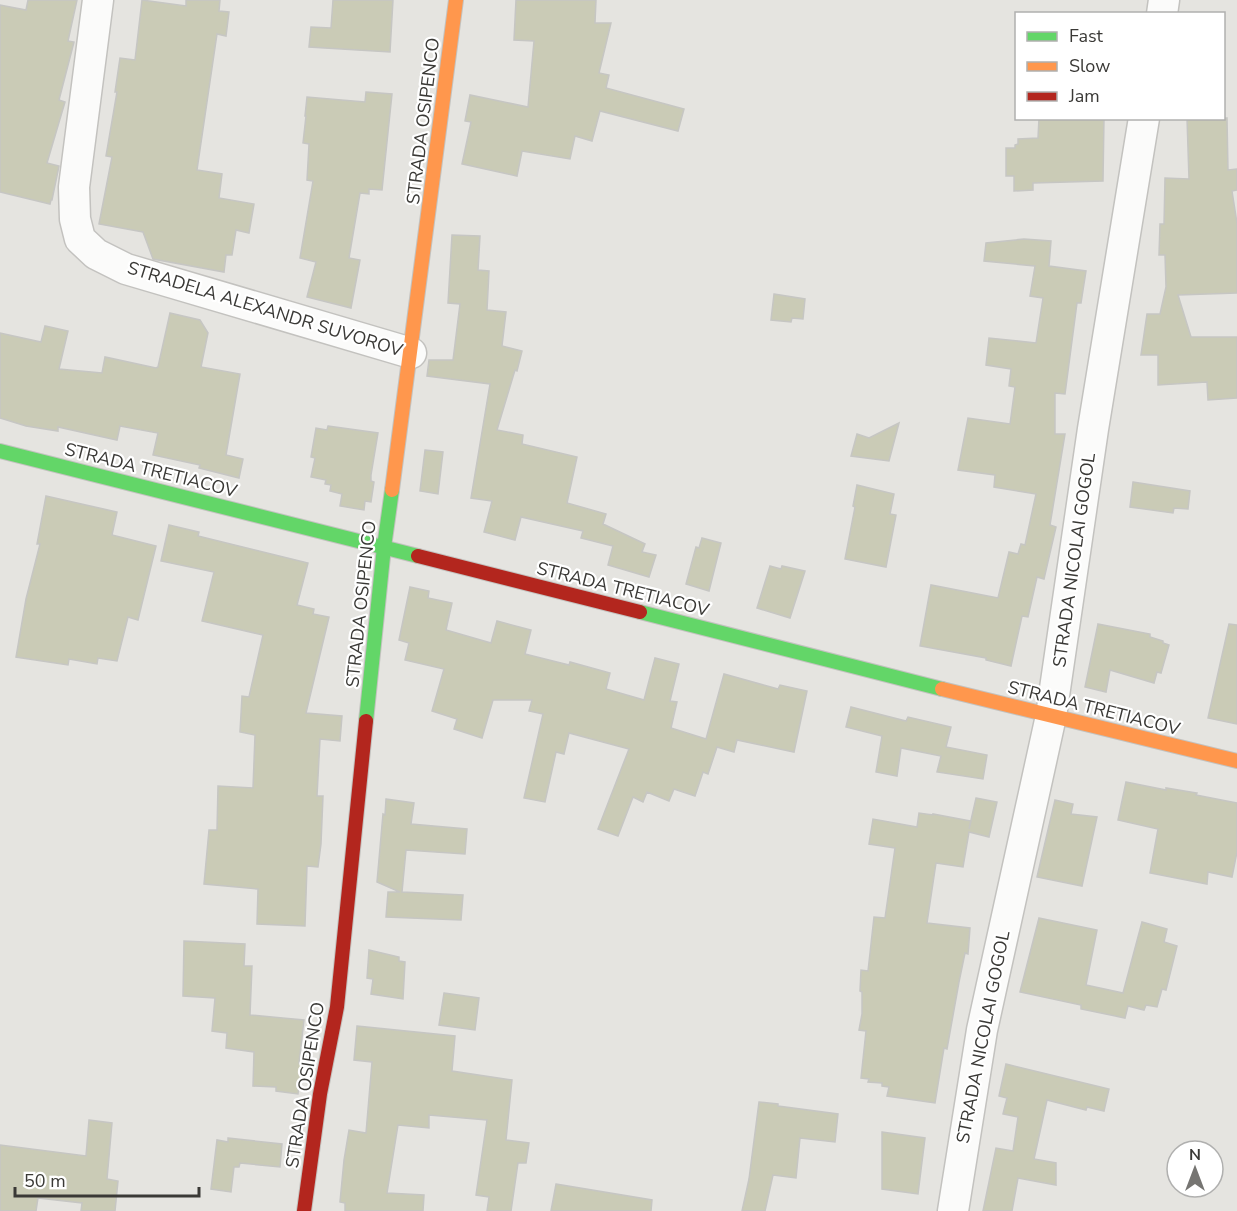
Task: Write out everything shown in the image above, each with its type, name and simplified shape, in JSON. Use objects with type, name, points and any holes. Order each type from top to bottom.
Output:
[{"type":"street","name":"STRADELA ALEXANDR SUVOROV","points":[[98,0],[74,187],[75,219],[80,239],[96,254],[126,269],[411,353]]},
{"type":"street","name":"STRADA OSIPENCO","points":[[303,1211],[320,1094],[337,1007],[384,547],[456,0]]},
{"type":"street","name":"STRADA NICOLAI GOGOL","points":[[953,1211],[982,1030],[1051,716],[1144,120]]},
{"type":"street","name":"STRADA TRETIACOV","points":[[0,451],[1237,761]]},
{"type":"building","points":[[28,0],[77,0],[68,41],[74,42],[59,100],[65,102],[47,163],[59,166],[50,204],[0,192],[0,5],[26,10]]},
{"type":"building","points":[[142,0],[186,6],[186,0],[220,0],[219,11],[229,12],[226,36],[217,34],[197,170],[222,174],[219,198],[254,204],[249,233],[236,230],[232,255],[226,255],[224,272],[153,259],[143,232],[99,224],[112,157],[106,156],[117,92],[115,92],[120,58],[135,60]]},
{"type":"building","points":[[333,0],[393,0],[390,52],[309,47],[311,27],[331,28]]},
{"type":"building","points":[[516,0],[596,0],[595,23],[611,23],[599,73],[609,75],[606,88],[684,109],[678,131],[600,111],[592,141],[575,136],[570,159],[522,151],[517,176],[462,164],[471,122],[465,121],[470,95],[528,107],[534,41],[514,40]]},
{"type":"building","points":[[366,92],[392,94],[382,190],[369,189],[369,194],[360,193],[349,258],[360,260],[351,308],[307,297],[316,262],[300,258],[313,181],[307,180],[309,144],[303,143],[307,97],[365,102]]},
{"type":"building","points":[[1227,118],[1228,170],[1237,169],[1237,190],[1232,191],[1237,223],[1237,293],[1178,295],[1191,337],[1237,337],[1237,398],[1208,400],[1207,382],[1158,385],[1158,355],[1141,355],[1147,314],[1160,314],[1166,287],[1165,255],[1159,255],[1160,224],[1164,224],[1165,178],[1189,179],[1187,120],[1225,120]]},
{"type":"building","points":[[1039,120],[1104,120],[1103,181],[1033,183],[1033,190],[1014,191],[1014,176],[1006,176],[1006,148],[1015,148],[1018,139],[1038,138]]},
{"type":"building","points":[[452,235],[480,236],[478,270],[489,271],[487,310],[506,312],[502,346],[522,351],[497,430],[523,435],[522,444],[577,457],[567,503],[606,514],[603,524],[645,544],[642,552],[656,555],[649,577],[608,565],[613,546],[581,538],[583,531],[521,517],[515,540],[484,532],[492,501],[471,498],[490,384],[427,376],[429,360],[453,360],[460,304],[448,303]]},
{"type":"building","points":[[1024,239],[1051,241],[1049,266],[1086,271],[1081,303],[1077,303],[1065,394],[1055,393],[1055,434],[1065,434],[1050,525],[1056,527],[1044,579],[1037,577],[1028,617],[1022,616],[1011,666],[986,660],[986,658],[920,646],[931,585],[998,598],[1009,552],[1018,554],[1021,544],[1025,545],[1036,494],[994,487],[995,475],[958,470],[968,418],[1010,424],[1015,387],[1009,386],[1011,369],[986,365],[989,338],[1036,343],[1043,298],[1030,296],[1035,266],[984,261],[986,243]]},
{"type":"building","points":[[774,294],[805,299],[803,319],[792,318],[791,322],[771,320]]},
{"type":"building","points":[[170,313],[200,320],[208,333],[201,367],[240,374],[226,455],[243,459],[239,478],[199,468],[200,465],[153,455],[158,433],[120,426],[117,440],[58,427],[58,431],[26,426],[0,418],[0,333],[41,342],[45,326],[68,331],[59,369],[102,373],[105,357],[156,368]]},
{"type":"building","points":[[899,423],[889,461],[851,456],[857,434],[869,438]]},
{"type":"building","points":[[328,426],[378,433],[371,475],[371,481],[374,482],[371,502],[365,501],[364,510],[340,506],[342,494],[330,491],[331,485],[325,484],[326,480],[311,477],[315,458],[311,457],[316,428],[327,430]]},
{"type":"building","points":[[425,450],[443,452],[438,494],[420,491]]},
{"type":"building","points":[[1133,482],[1190,491],[1188,509],[1174,508],[1173,513],[1130,507]]},
{"type":"building","points":[[857,485],[894,494],[890,514],[896,515],[886,567],[845,559]]},
{"type":"building","points":[[46,496],[117,512],[112,535],[156,546],[138,620],[128,617],[117,661],[98,658],[97,664],[69,659],[68,665],[16,657],[26,599],[40,544],[37,544]]},
{"type":"building","points":[[169,525],[199,532],[198,536],[308,563],[297,605],[314,609],[313,614],[329,617],[306,713],[342,716],[340,741],[320,739],[317,796],[323,796],[321,844],[318,867],[307,866],[305,926],[257,924],[258,889],[204,884],[209,830],[217,830],[218,786],[253,788],[255,735],[240,732],[242,696],[249,697],[263,635],[202,621],[214,572],[161,561]]},
{"type":"building","points":[[702,538],[721,543],[709,591],[686,584],[696,547],[699,548]]},
{"type":"building","points":[[770,566],[805,571],[790,618],[757,608]]},
{"type":"building","points":[[410,587],[429,591],[428,598],[452,603],[446,630],[491,643],[497,621],[531,630],[525,654],[569,665],[570,662],[610,673],[606,689],[644,700],[655,658],[679,664],[670,701],[677,702],[671,728],[706,739],[724,674],[778,689],[780,685],[807,691],[794,752],[737,740],[734,752],[717,747],[708,774],[703,772],[695,796],[674,789],[669,801],[647,792],[643,802],[633,797],[618,836],[598,829],[629,749],[569,733],[564,754],[556,752],[545,802],[524,798],[543,714],[529,711],[532,700],[493,700],[482,738],[454,729],[457,719],[432,711],[444,669],[405,660],[409,643],[399,640]]},
{"type":"building","points":[[1098,624],[1150,634],[1150,637],[1169,645],[1161,673],[1157,672],[1154,683],[1110,670],[1106,692],[1085,687]]},
{"type":"building","points":[[1229,624],[1237,625],[1237,724],[1208,718]]},
{"type":"building","points":[[851,707],[906,721],[908,717],[951,727],[946,747],[987,755],[983,779],[937,772],[941,756],[901,748],[897,776],[876,772],[882,736],[846,727]]},
{"type":"building","points":[[1126,782],[1197,793],[1196,795],[1237,803],[1237,852],[1232,877],[1208,872],[1207,884],[1150,873],[1158,829],[1118,820]]},
{"type":"building","points":[[976,798],[997,802],[989,837],[969,832],[963,867],[936,863],[927,923],[970,928],[968,954],[965,953],[947,1049],[944,1048],[935,1103],[887,1096],[889,1087],[861,1078],[866,1031],[859,1030],[862,1014],[861,970],[868,971],[874,917],[885,918],[895,848],[869,844],[873,819],[917,827],[919,813],[971,821]]},
{"type":"building","points":[[386,799],[414,803],[411,824],[467,829],[465,854],[406,850],[402,892],[463,895],[461,920],[386,917],[388,892],[400,892],[377,882]]},
{"type":"building","points":[[1055,800],[1073,804],[1071,814],[1097,817],[1082,886],[1037,877]]},
{"type":"building","points":[[1039,918],[1097,930],[1086,985],[1123,993],[1142,922],[1167,929],[1164,942],[1177,946],[1166,990],[1162,989],[1157,1007],[1146,1005],[1144,1010],[1128,1006],[1125,1018],[1081,1009],[1081,1005],[1020,992]]},
{"type":"building","points":[[184,941],[245,944],[244,966],[252,966],[250,1015],[304,1020],[298,1094],[276,1091],[276,1087],[253,1086],[254,1052],[226,1048],[227,1033],[212,1031],[215,998],[183,996]]},
{"type":"building","points":[[369,950],[399,957],[399,961],[405,962],[403,999],[371,994],[373,979],[367,978]]},
{"type":"building","points":[[444,993],[479,998],[475,1030],[439,1025]]},
{"type":"building","points":[[357,1026],[455,1036],[452,1071],[512,1080],[506,1140],[529,1143],[526,1163],[518,1163],[511,1211],[487,1211],[489,1197],[476,1195],[487,1120],[429,1115],[429,1128],[398,1125],[387,1193],[424,1195],[423,1211],[345,1211],[345,1203],[340,1202],[349,1130],[366,1133],[372,1062],[354,1060]]},
{"type":"building","points":[[1006,1064],[1109,1089],[1104,1111],[1087,1107],[1086,1110],[1047,1100],[1034,1159],[1056,1163],[1056,1185],[1018,1178],[1012,1211],[983,1211],[996,1148],[1013,1151],[1018,1117],[1003,1114],[1007,1098],[999,1096]]},
{"type":"building","points":[[759,1102],[838,1114],[835,1142],[800,1138],[796,1178],[773,1175],[765,1211],[742,1211],[749,1179]]},
{"type":"building","points":[[89,1120],[112,1123],[107,1179],[118,1181],[115,1211],[81,1211],[82,1203],[38,1198],[36,1211],[0,1211],[0,1145],[86,1156]]},
{"type":"building","points":[[882,1132],[925,1138],[918,1194],[882,1189]]},
{"type":"building","points":[[228,1138],[282,1144],[280,1167],[240,1163],[239,1167],[234,1167],[231,1192],[211,1189],[217,1140],[228,1142]]},
{"type":"building","points":[[556,1184],[652,1200],[651,1211],[551,1211]]},
{"type":"traffic: fast","points":[[0,451],[418,556]]},
{"type":"traffic: fast","points":[[366,721],[392,490]]},
{"type":"traffic: fast","points":[[640,612],[942,689]]},
{"type":"traffic: slow","points":[[392,490],[456,0]]},
{"type":"traffic: slow","points":[[942,689],[1237,761]]},
{"type":"traffic: jam","points":[[418,556],[640,612]]},
{"type":"traffic: jam","points":[[304,1211],[320,1094],[337,1007],[366,721]]}]
